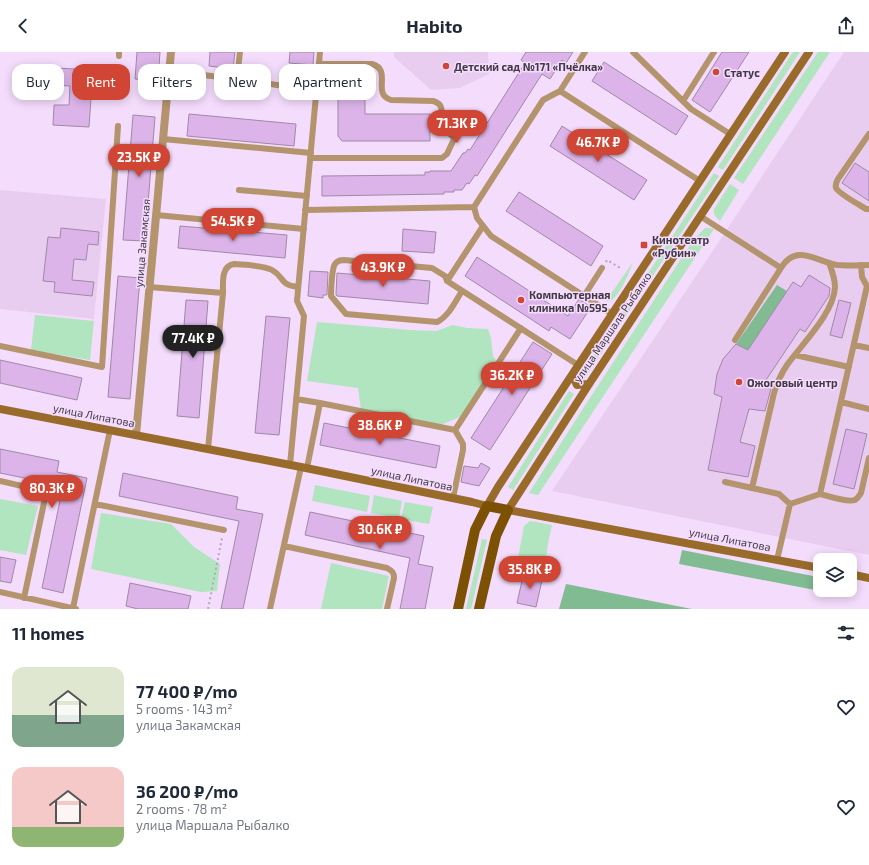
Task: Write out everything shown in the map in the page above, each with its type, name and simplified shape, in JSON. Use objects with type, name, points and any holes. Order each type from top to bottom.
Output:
[{"type":"main road","name":"улица Маршала Рыбалко","points":[[458,609],[475,530],[498,487],[785,52]]},
{"type":"main road","name":"улица Маршала Рыбалко","points":[[479,609],[496,536],[508,510],[589,384],[809,52]]},
{"type":"main road","points":[[572,375],[577,385],[589,384]]},
{"type":"main road","name":"улица Липатова","points":[[0,409],[304,467],[487,506],[813,567]]},
{"type":"main road","points":[[857,575],[869,578]]},
{"type":"street","name":"улица Закамская","points":[[170,64],[171,52]]},
{"type":"street","name":"улица Закамская","points":[[136,435],[166,100]]},
{"type":"lane","points":[[239,64],[240,52]]},
{"type":"lane","points":[[319,64],[320,52]]},
{"type":"lane","points":[[585,52],[560,91],[543,100],[474,207],[477,218],[491,236],[612,314]]},
{"type":"lane","points":[[633,52],[691,109],[730,134]]},
{"type":"lane","points":[[683,101],[714,52]]},
{"type":"lane","points":[[163,139],[310,155],[442,158],[454,140],[454,137],[443,130],[442,109],[438,102],[433,100],[386,99],[383,96],[382,91],[381,70],[376,66]]},
{"type":"lane","points":[[560,91],[700,181]]},
{"type":"lane","points":[[290,465],[304,316],[297,301],[315,100]]},
{"type":"lane","points":[[0,346],[102,367],[118,126]]},
{"type":"lane","points":[[869,134],[835,184],[836,189],[840,193],[866,210],[869,209]]},
{"type":"lane","points":[[239,190],[307,196]]},
{"type":"lane","points":[[305,210],[474,207]]},
{"type":"lane","points":[[156,216],[304,229]]},
{"type":"lane","points":[[700,216],[781,268]]},
{"type":"lane","points":[[447,281],[483,226]]},
{"type":"lane","points":[[735,340],[781,268],[791,257],[806,255],[829,263],[847,265],[869,264]]},
{"type":"lane","points":[[462,291],[443,319],[437,322],[346,314],[331,296],[333,268],[335,263],[339,260],[432,268],[445,276],[447,281],[462,291],[578,365]]},
{"type":"lane","points":[[752,488],[774,393],[779,378],[821,321],[833,299],[835,287],[834,278],[829,263]]},
{"type":"lane","points":[[208,449],[224,272],[226,268],[234,264],[264,267],[272,270],[287,285],[298,287]]},
{"type":"lane","points":[[820,494],[868,286],[862,278],[861,265]]},
{"type":"lane","points":[[584,296],[602,268]]},
{"type":"lane","points":[[149,287],[222,294]]},
{"type":"lane","points":[[455,430],[520,328]]},
{"type":"lane","points":[[854,345],[869,348]]},
{"type":"lane","points":[[795,355],[849,367]]},
{"type":"lane","points":[[296,399],[455,430],[463,444],[463,450],[453,498]]},
{"type":"lane","points":[[841,402],[869,409]]},
{"type":"lane","points":[[270,609],[284,546],[320,403]]},
{"type":"lane","points":[[0,592],[75,609],[110,430]]},
{"type":"lane","points":[[790,504],[820,494],[848,501],[858,498],[861,493],[869,458]]},
{"type":"lane","points":[[0,481],[35,488],[44,494],[45,498],[24,598]]},
{"type":"lane","points":[[725,482],[779,494],[790,504]]},
{"type":"lane","points":[[95,504],[224,530]]},
{"type":"lane","points":[[777,560],[790,504]]},
{"type":"lane","points":[[284,546],[391,570],[394,573],[394,578],[387,609]]},
{"type":"path","points":[[602,268],[607,260],[622,269]]},
{"type":"path","points":[[208,609],[224,530]]},
{"type":"shaded area","name":"Детский сад №171 «Пчёлка»","points":[[394,52],[488,52],[489,74],[460,88],[431,90],[394,57]]},
{"type":"shaded area","points":[[844,52],[869,52],[869,555],[552,491],[722,237]]},
{"type":"shaded area","points":[[0,190],[106,199],[94,319],[0,309]]},
{"type":"green space","points":[[793,52],[800,52],[723,170],[718,167]]},
{"type":"green space","points":[[818,52],[830,52],[743,184],[734,178]]},
{"type":"green space","points":[[714,173],[719,176],[583,381],[579,378]]},
{"type":"green space","points":[[730,184],[739,190],[720,221],[714,214],[714,209]]},
{"type":"green space","points":[[705,228],[714,229],[538,495],[529,493],[694,239]]},
{"type":"green space","points":[[633,262],[624,284],[614,298],[610,301],[606,301]]},
{"type":"green space","points":[[777,285],[787,291],[748,350],[736,344]]},
{"type":"green space","points":[[35,315],[94,321],[90,360],[31,350]]},
{"type":"green space","points":[[317,322],[410,330],[436,331],[453,325],[467,328],[488,329],[491,338],[493,356],[500,367],[462,416],[436,427],[361,410],[358,388],[307,381]]},
{"type":"green space","points":[[569,391],[574,394],[513,490],[508,487]]},
{"type":"green space","points":[[315,485],[370,496],[367,512],[312,501]]},
{"type":"green space","points":[[374,495],[402,501],[399,518],[371,513]]},
{"type":"green space","points":[[0,499],[38,506],[26,555],[0,550]]},
{"type":"green space","points":[[405,502],[433,507],[429,524],[401,519]]},
{"type":"green space","points":[[101,513],[171,524],[194,547],[220,564],[217,591],[201,592],[91,569]]},
{"type":"green space","points":[[530,521],[552,525],[545,567],[524,566],[518,558],[524,526]]},
{"type":"green space","points":[[482,539],[487,540],[471,609],[466,609]]},
{"type":"green space","points":[[682,550],[813,576],[813,590],[679,564]]},
{"type":"green space","points":[[331,563],[389,576],[382,609],[321,609]]},
{"type":"green space","points":[[566,584],[692,609],[559,609]]},
{"type":"building","points":[[137,52],[160,52],[159,64],[138,64],[138,79],[135,79]]},
{"type":"building","points":[[210,52],[235,52],[234,64],[214,64],[214,67],[209,66]]},
{"type":"building","points":[[290,52],[314,52],[313,64],[289,63]]},
{"type":"building","points":[[526,52],[573,52],[566,63],[562,60],[550,79],[542,74],[477,176],[475,175],[469,184],[467,183],[462,190],[444,192],[444,194],[322,196],[322,176],[425,175],[425,172],[430,171],[451,171],[463,153],[465,153],[468,149],[470,150],[525,63],[521,60]]},
{"type":"building","points":[[722,52],[749,52],[710,112],[692,100]]},
{"type":"building","points":[[604,62],[688,116],[676,135],[592,81]]},
{"type":"building","points":[[64,68],[72,69],[72,100],[91,100],[89,127],[53,125],[54,105],[69,105],[70,86],[64,86]]},
{"type":"building","points":[[338,100],[365,100],[365,114],[430,114],[430,141],[342,141],[338,136]]},
{"type":"building","points":[[189,114],[296,124],[294,146],[187,136]]},
{"type":"building","points":[[133,115],[155,117],[145,241],[123,240]]},
{"type":"building","points":[[562,126],[647,180],[634,200],[550,146]]},
{"type":"building","points":[[855,163],[869,172],[869,201],[842,183]]},
{"type":"building","points":[[519,192],[603,246],[591,266],[506,211]]},
{"type":"building","points":[[180,226],[287,235],[285,258],[178,248]]},
{"type":"building","points":[[61,228],[99,232],[98,245],[88,244],[86,260],[74,259],[72,280],[94,282],[92,296],[54,292],[55,282],[43,281],[48,237],[60,238]]},
{"type":"building","points":[[403,229],[436,232],[434,253],[402,251]]},
{"type":"building","points":[[477,257],[568,316],[579,299],[591,307],[570,339],[551,327],[549,331],[465,276]]},
{"type":"building","points":[[310,271],[328,272],[327,295],[323,295],[323,298],[308,296]]},
{"type":"building","points":[[337,273],[430,281],[428,304],[337,296]]},
{"type":"building","name":"Ожоговый центр","points":[[809,275],[830,288],[829,296],[805,332],[800,329],[764,383],[772,385],[765,411],[749,409],[740,442],[755,446],[748,477],[708,470],[722,397],[714,394],[717,374],[723,359],[736,344],[748,350],[793,282],[801,287]]},
{"type":"building","points":[[118,276],[140,278],[130,399],[108,397]]},
{"type":"building","points":[[186,300],[208,301],[199,418],[177,416]]},
{"type":"building","points":[[839,300],[851,303],[842,338],[830,335]]},
{"type":"building","points":[[266,316],[290,318],[279,435],[255,433]]},
{"type":"building","points":[[533,342],[552,354],[490,450],[471,438]]},
{"type":"building","points":[[0,360],[82,378],[77,400],[0,383]]},
{"type":"building","points":[[324,423],[440,446],[436,468],[320,445]]},
{"type":"building","points":[[846,429],[867,434],[854,489],[833,484]]},
{"type":"building","points":[[0,449],[59,461],[57,472],[87,478],[63,593],[42,588],[63,486],[0,473]]},
{"type":"building","points":[[481,463],[490,468],[479,486],[461,482],[464,466],[478,468]]},
{"type":"building","points":[[123,473],[238,497],[236,509],[263,514],[243,609],[221,609],[239,521],[119,496]]},
{"type":"building","points":[[310,512],[424,536],[418,564],[433,567],[425,609],[400,609],[410,558],[305,535]]},
{"type":"building","points":[[0,557],[16,560],[11,583],[0,581]]},
{"type":"building","points":[[524,572],[543,576],[536,607],[517,603]]},
{"type":"building","points":[[130,583],[191,596],[188,609],[138,609],[126,606]]},
{"type":"place","name":"Детский сад №171 «Пчёлка»","points":[[446,66]]},
{"type":"place","name":"Статус","points":[[716,72]]},
{"type":"place","name":"Кинотеатр «Рубин»","points":[[644,245]]},
{"type":"place","name":"Компьютерная клиника №595","points":[[521,300]]},
{"type":"place","name":"Ожоговый центр","points":[[739,382]]}]
